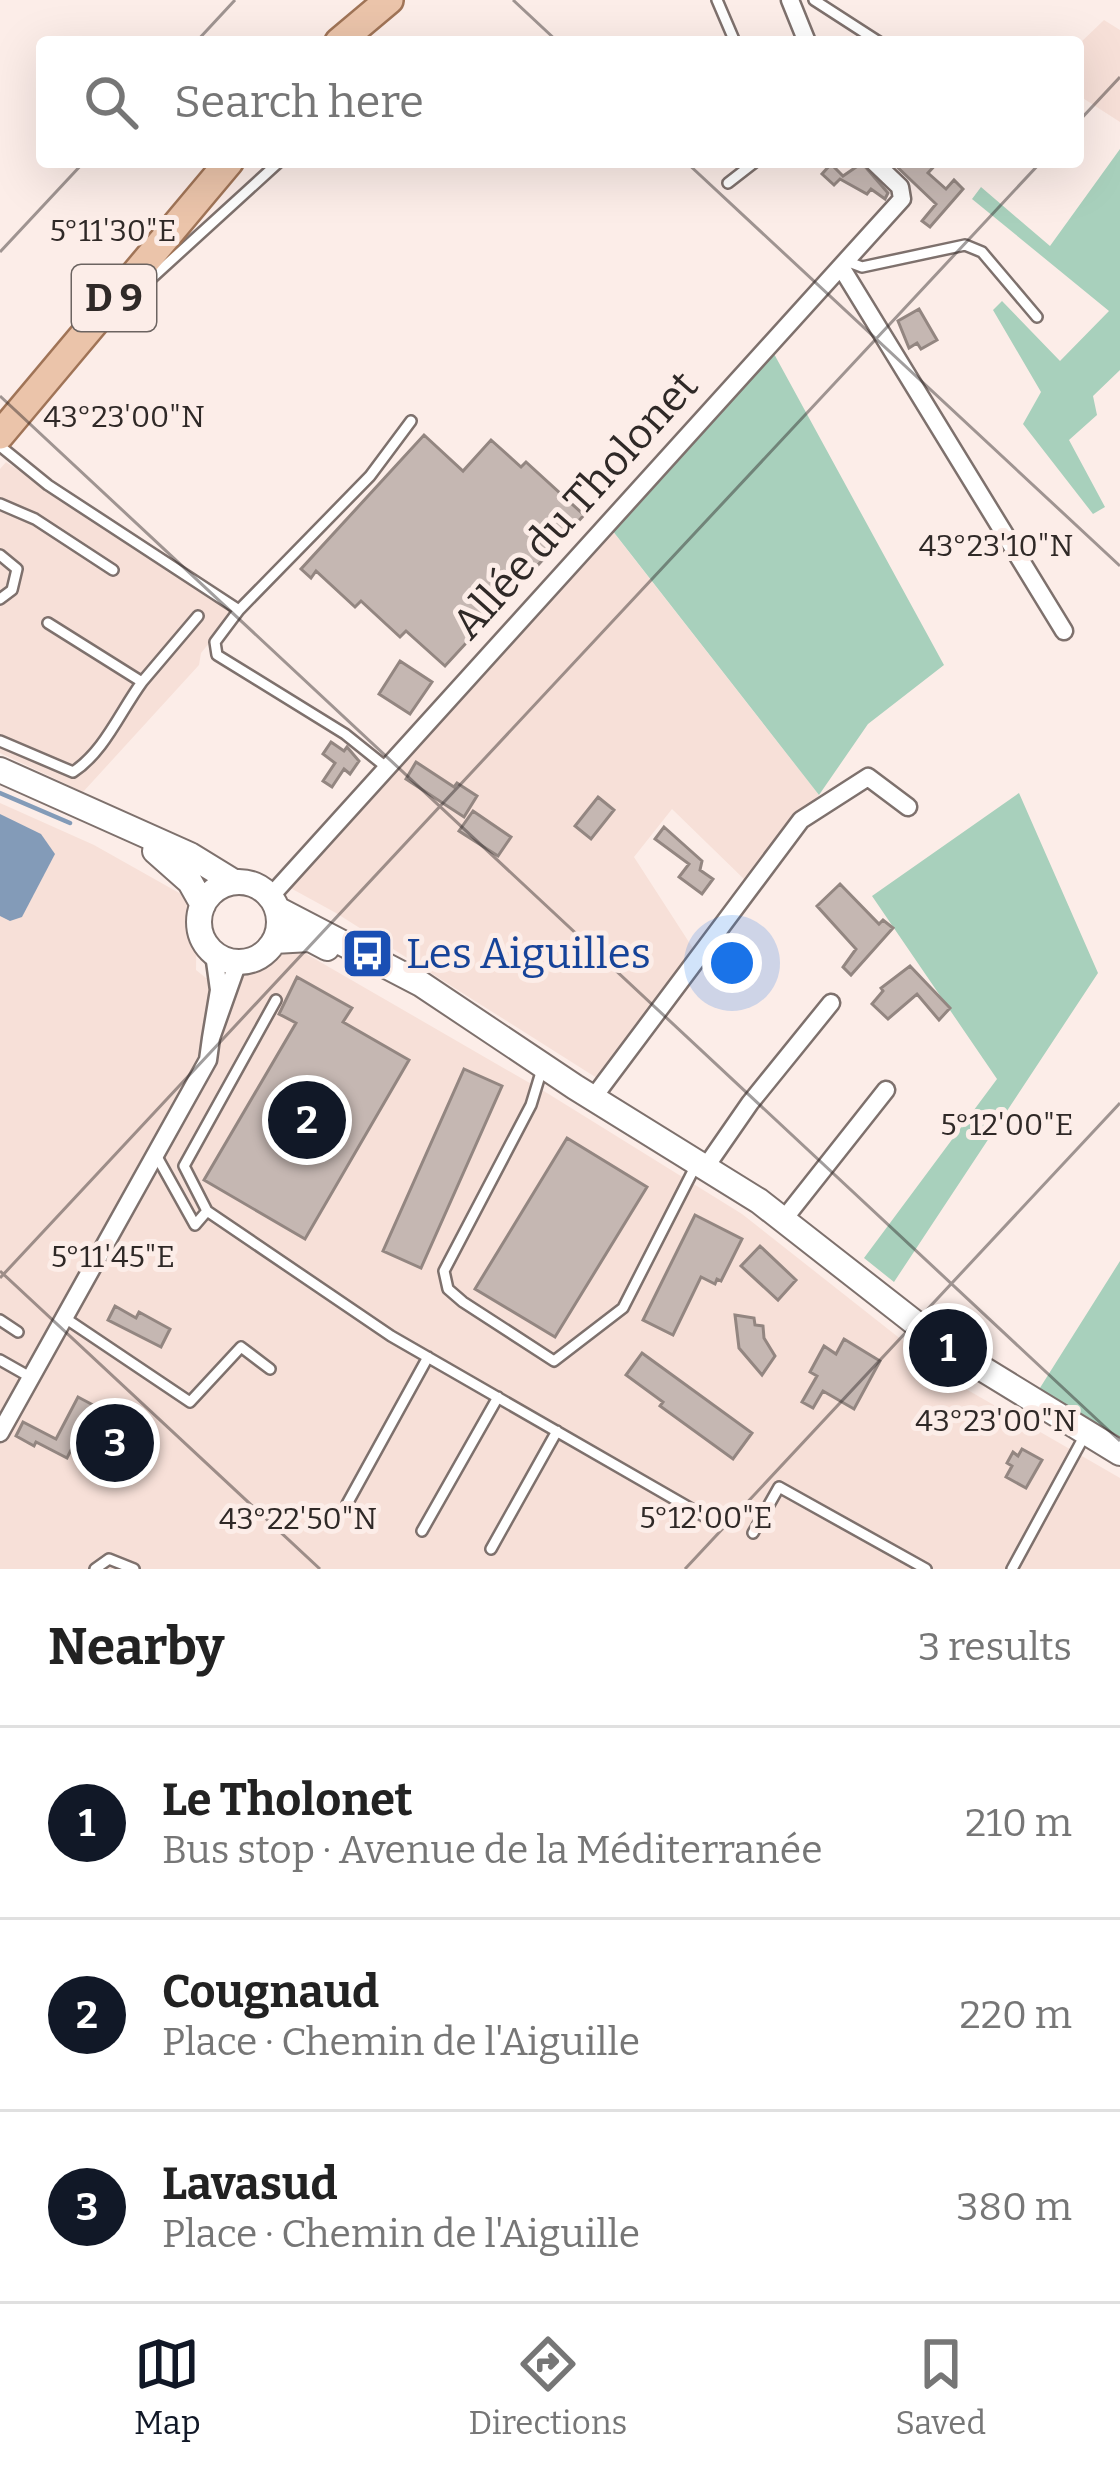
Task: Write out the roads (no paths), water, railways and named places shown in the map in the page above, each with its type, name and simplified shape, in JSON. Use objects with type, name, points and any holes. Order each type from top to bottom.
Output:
[{"type":"main road","points":[[346,36],[371,14]]},
{"type":"main road","name":"D 9","points":[[0,435],[224,168]]},
{"type":"main road","points":[[0,770],[190,855],[234,882],[260,888],[273,903],[421,984],[784,1220],[942,1344],[1120,1466]]},
{"type":"main road","points":[[0,781],[161,854],[190,882],[202,905],[200,931],[226,958],[262,955],[274,941],[279,922],[273,903]]},
{"type":"main road","points":[[202,905],[221,886],[234,882]]},
{"type":"main road","points":[[274,941],[310,939],[584,1092]]},
{"type":"main road","points":[[701,1166],[883,1315],[972,1378],[1120,1454]]},
{"type":"street","points":[[790,0],[805,36]]},
{"type":"street","name":"Allée du Tholonet","points":[[273,903],[386,767],[902,200],[900,187],[880,168]]},
{"type":"street","points":[[843,264],[1064,631]]},
{"type":"street","points":[[584,1092],[801,820],[868,777],[908,807]]},
{"type":"street","points":[[0,1433],[208,1060],[226,958]]},
{"type":"street","points":[[701,1166],[831,1003]]},
{"type":"street","points":[[784,1220],[886,1090]]},
{"type":"lane","points":[[717,0],[732,36]]},
{"type":"lane","points":[[814,0],[870,36]]},
{"type":"lane","points":[[73,348],[273,168]]},
{"type":"lane","points":[[728,183],[747,168]]},
{"type":"lane","points":[[843,264],[862,267],[965,245],[982,252],[1037,317]]},
{"type":"lane","points":[[386,767],[345,734],[217,655],[215,642],[238,610],[370,476],[411,421]]},
{"type":"lane","points":[[0,446],[48,485],[238,610]]},
{"type":"lane","points":[[0,504],[35,519],[113,570]]},
{"type":"lane","points":[[0,555],[17,569],[12,590],[0,599]]},
{"type":"lane","points":[[0,741],[74,772],[94,759],[142,682],[198,616]]},
{"type":"lane","points":[[48,622],[142,682]]},
{"type":"lane","points":[[276,1000],[184,1166],[207,1210],[428,1357],[709,1519]]},
{"type":"lane","points":[[542,1070],[531,1105],[444,1271],[448,1289],[463,1302],[554,1361],[623,1308],[701,1166]]},
{"type":"lane","points":[[156,1155],[195,1225],[207,1210]]},
{"type":"lane","points":[[62,1316],[190,1402],[241,1347],[270,1369]]},
{"type":"lane","points":[[0,1321],[18,1332]]},
{"type":"lane","points":[[347,1504],[428,1357]]},
{"type":"lane","points":[[0,1360],[30,1377]]},
{"type":"lane","points":[[422,1531],[498,1397]]},
{"type":"lane","points":[[491,1549],[557,1431]]},
{"type":"lane","points":[[1012,1569],[1084,1438]]},
{"type":"lane","points":[[754,1534],[778,1487],[926,1569]]},
{"type":"lane","points":[[95,1569],[109,1558],[134,1569]]},
{"type":"water","points":[[0,814],[41,834],[55,854],[22,917],[10,921],[0,916]]},
{"type":"waterway","points":[[0,793],[70,823]]},
{"type":"place","name":"Les Aiguilles","points":[[367,954]]},
{"type":"place","name":"Cougnaud","points":[[307,1120]]},
{"type":"place","name":"Le Tholonet","points":[[948,1348]]},
{"type":"place","name":"Lavasud","points":[[115,1443]]}]
